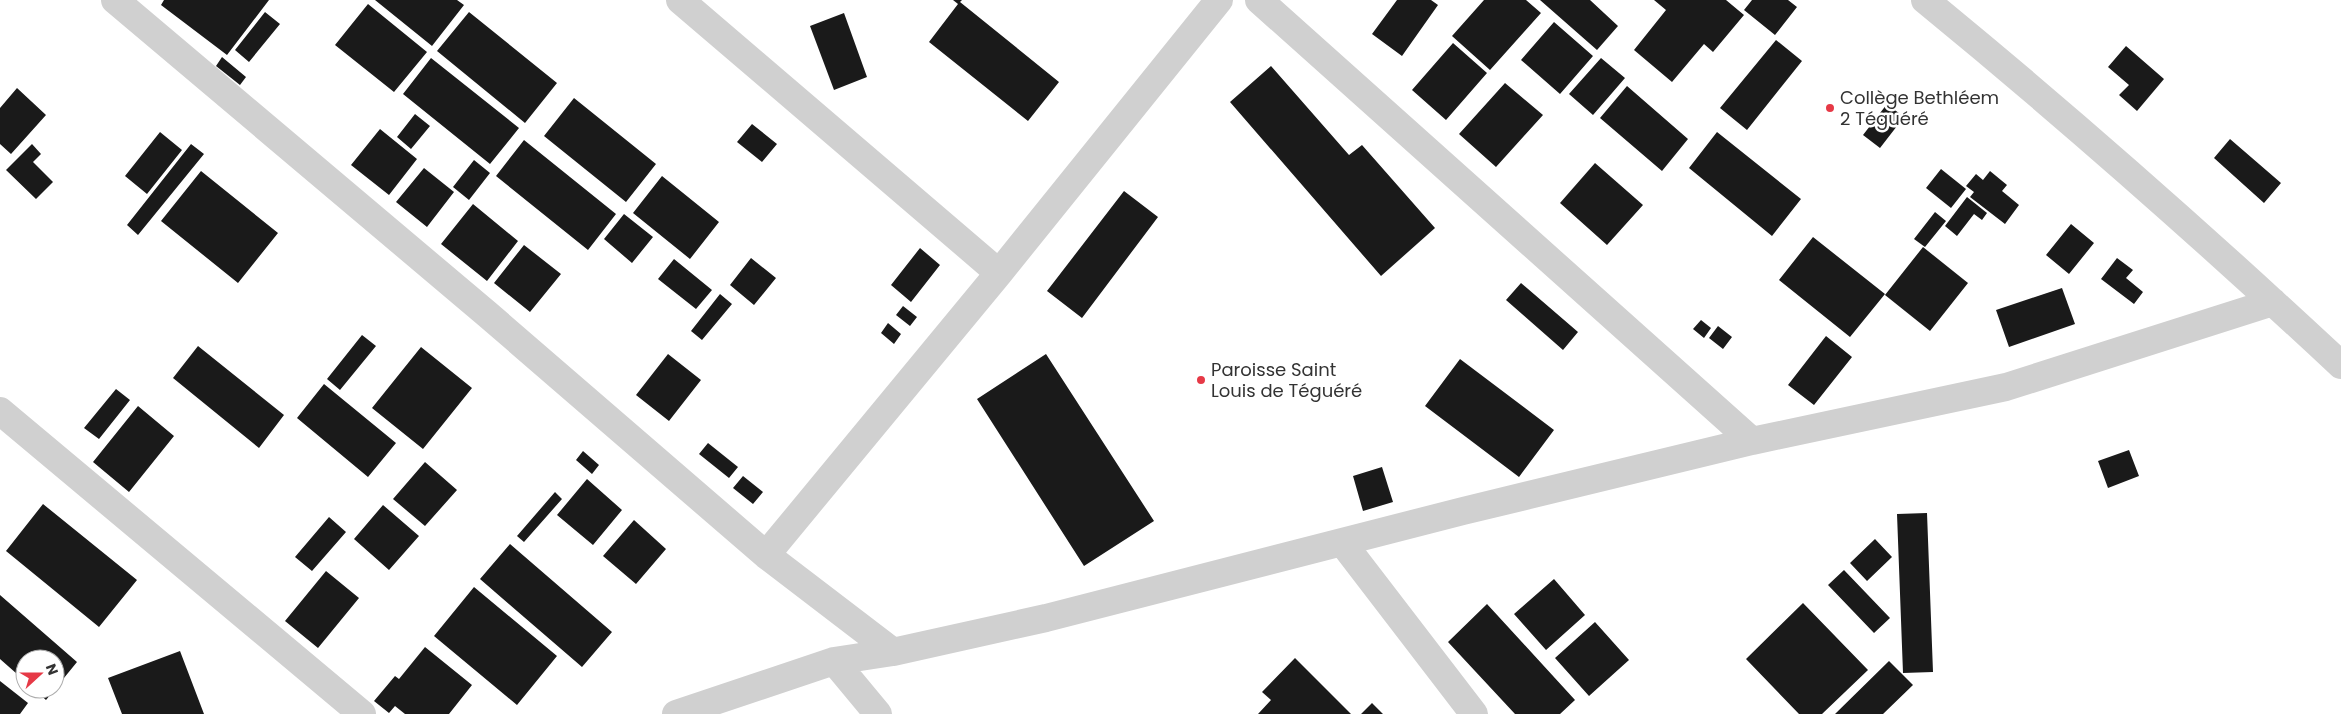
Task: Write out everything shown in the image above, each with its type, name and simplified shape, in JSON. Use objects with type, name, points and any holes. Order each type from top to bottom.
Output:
[{"type":"street","points":[[115,0],[487,314],[766,555],[893,652]]},
{"type":"street","points":[[680,0],[999,274]]},
{"type":"street","points":[[766,555],[999,274],[1219,0]]},
{"type":"street","points":[[1259,0],[1752,441]]},
{"type":"street","points":[[1925,0],[2030,86],[2274,302],[2341,365]]},
{"type":"street","points":[[676,714],[834,661],[893,652],[1046,618],[1342,542],[1752,441],[2006,387],[2274,302]]},
{"type":"street","points":[[0,410],[362,714]]},
{"type":"street","points":[[1342,542],[1474,714]]},
{"type":"street","points":[[834,661],[878,714]]},
{"type":"building","points":[[164,0],[269,0],[227,55],[161,5]]},
{"type":"building","points":[[375,0],[457,0],[464,5],[432,46]]},
{"type":"building","points":[[953,0],[962,0],[960,2],[1059,82],[1028,121],[929,42],[958,4]]},
{"type":"building","points":[[1397,0],[1431,0],[1438,5],[1402,56],[1372,34]]},
{"type":"building","points":[[1484,0],[1526,0],[1541,13],[1490,70],[1452,36]]},
{"type":"building","points":[[1540,0],[1590,0],[1618,26],[1597,50]]},
{"type":"building","points":[[1654,0],[1726,0],[1744,15],[1713,52],[1704,44],[1672,82],[1634,50],[1666,10]]},
{"type":"building","points":[[1752,0],[1788,0],[1797,7],[1775,35],[1744,10]]},
{"type":"building","points":[[368,4],[427,52],[394,92],[335,45]]},
{"type":"building","points":[[265,12],[280,24],[249,62],[235,50]]},
{"type":"building","points":[[469,12],[557,83],[525,123],[437,51]]},
{"type":"building","points":[[844,13],[867,77],[834,90],[810,26]]},
{"type":"building","points":[[1554,22],[1593,56],[1560,94],[1521,60]]},
{"type":"building","points":[[1776,40],[1802,61],[1747,130],[1720,108]]},
{"type":"building","points":[[1453,43],[1487,73],[1446,120],[1412,90]]},
{"type":"building","points":[[2126,46],[2164,79],[2137,111],[2119,95],[2129,85],[2108,67]]},
{"type":"building","points":[[222,57],[246,77],[240,85],[216,66]]},
{"type":"building","points":[[431,58],[519,128],[490,164],[403,94]]},
{"type":"building","points":[[1601,58],[1625,78],[1593,115],[1569,94]]},
{"type":"building","points":[[1271,66],[1349,155],[1362,145],[1435,228],[1381,276],[1230,102]]},
{"type":"building","points":[[1505,83],[1543,115],[1496,167],[1459,134]]},
{"type":"building","points":[[1627,86],[1688,139],[1662,171],[1600,118]]},
{"type":"building","points":[[17,88],[46,115],[11,154],[0,144],[0,108]]},
{"type":"building","points":[[574,98],[656,164],[626,202],[544,136]]},
{"type":"building","points":[[1887,104],[1904,117],[1880,148],[1863,135]]},
{"type":"building","points":[[415,114],[430,126],[411,149],[397,137]]},
{"type":"building","points":[[752,124],[777,144],[762,162],[737,142]]},
{"type":"building","points":[[380,129],[417,159],[389,195],[351,165]]},
{"type":"building","points":[[160,132],[182,150],[147,194],[125,176]]},
{"type":"building","points":[[1717,132],[1801,199],[1772,236],[1689,168]]},
{"type":"building","points":[[2230,139],[2281,183],[2264,203],[2214,158]]},
{"type":"building","points":[[524,140],[616,214],[588,250],[496,176]]},
{"type":"building","points":[[32,144],[41,154],[33,162],[53,182],[36,199],[6,170]]},
{"type":"building","points":[[191,144],[204,154],[138,235],[127,225]]},
{"type":"building","points":[[474,160],[490,173],[469,200],[453,187]]},
{"type":"building","points":[[1595,163],[1643,205],[1607,245],[1560,203]]},
{"type":"building","points":[[424,168],[454,192],[427,227],[396,202]]},
{"type":"building","points":[[1941,169],[1966,189],[1951,208],[1926,188]]},
{"type":"building","points":[[201,171],[278,233],[238,283],[161,221]]},
{"type":"building","points":[[1990,171],[2007,185],[2002,191],[2019,205],[2005,224],[1970,197],[1974,192],[1966,186],[1976,174],[1983,180]]},
{"type":"building","points":[[662,176],[719,222],[690,259],[633,213]]},
{"type":"building","points":[[1124,191],[1158,217],[1082,318],[1047,291]]},
{"type":"building","points":[[1967,197],[1987,213],[1982,220],[1974,214],[1957,236],[1945,226]]},
{"type":"building","points":[[473,204],[518,241],[487,281],[441,244]]},
{"type":"building","points":[[1935,212],[1946,221],[1925,247],[1914,239]]},
{"type":"building","points":[[624,214],[653,237],[632,263],[604,239]]},
{"type":"building","points":[[2071,224],[2094,243],[2069,274],[2046,255]]},
{"type":"building","points":[[1813,237],[1885,294],[1850,337],[1779,280]]},
{"type":"building","points":[[524,245],[561,274],[530,312],[494,283]]},
{"type":"building","points":[[1923,247],[1968,283],[1930,331],[1885,295]]},
{"type":"building","points":[[920,248],[940,265],[911,302],[891,285]]},
{"type":"building","points":[[751,258],[776,278],[754,305],[730,285]]},
{"type":"building","points":[[2117,258],[2133,270],[2126,278],[2143,292],[2134,304],[2101,279]]},
{"type":"building","points":[[674,259],[712,290],[696,309],[658,279]]},
{"type":"building","points":[[1521,283],[1578,332],[1563,350],[1506,300]]},
{"type":"building","points":[[2062,288],[2075,324],[2009,347],[1996,310]]},
{"type":"building","points":[[720,294],[732,304],[702,340],[691,331]]},
{"type":"building","points":[[903,306],[917,317],[910,326],[896,315]]},
{"type":"building","points":[[1701,320],[1711,328],[1704,338],[1693,329]]},
{"type":"building","points":[[888,323],[901,334],[894,344],[881,333]]},
{"type":"building","points":[[1718,326],[1732,337],[1723,349],[1709,338]]},
{"type":"building","points":[[362,335],[376,346],[340,390],[327,379]]},
{"type":"building","points":[[1826,336],[1852,357],[1814,405],[1788,385]]},
{"type":"building","points":[[198,346],[284,415],[259,448],[173,378]]},
{"type":"building","points":[[421,347],[472,388],[423,449],[372,408]]},
{"type":"building","points":[[668,354],[701,380],[669,421],[636,395]]},
{"type":"building","points":[[1046,354],[1154,521],[1084,566],[977,399]]},
{"type":"building","points":[[1460,359],[1554,430],[1519,477],[1425,406]]},
{"type":"building","points":[[324,384],[396,443],[368,477],[297,418]]},
{"type":"building","points":[[116,389],[130,400],[99,439],[84,428]]},
{"type":"building","points":[[138,406],[174,436],[129,492],[93,462]]},
{"type":"building","points":[[708,443],[738,467],[729,478],[699,454]]},
{"type":"building","points":[[2129,450],[2139,476],[2108,488],[2098,461]]},
{"type":"building","points":[[583,451],[599,465],[592,474],[576,460]]},
{"type":"building","points":[[425,462],[457,490],[425,526],[393,499]]},
{"type":"building","points":[[1382,467],[1393,502],[1363,511],[1353,476]]},
{"type":"building","points":[[743,476],[763,492],[753,504],[733,488]]},
{"type":"building","points":[[587,479],[622,510],[593,545],[557,515]]},
{"type":"building","points":[[555,492],[562,499],[524,542],[517,536]]},
{"type":"building","points":[[43,504],[137,580],[99,627],[6,551]]},
{"type":"building","points":[[383,505],[419,536],[389,570],[354,539]]},
{"type":"building","points":[[1927,513],[1933,672],[1903,673],[1897,514]]},
{"type":"building","points":[[329,517],[346,532],[312,571],[295,557]]},
{"type":"building","points":[[634,520],[666,549],[636,584],[603,556]]},
{"type":"building","points":[[1875,539],[1892,557],[1867,581],[1850,563]]},
{"type":"building","points":[[510,544],[612,632],[582,667],[480,579]]},
{"type":"building","points":[[1844,570],[1890,618],[1874,633],[1828,585]]},
{"type":"building","points":[[326,571],[359,598],[318,648],[285,621]]},
{"type":"building","points":[[1554,579],[1585,615],[1546,650],[1514,614]]},
{"type":"building","points":[[474,587],[557,656],[517,705],[434,636]]},
{"type":"building","points":[[0,595],[62,649],[15,649],[15,672],[0,659]]},
{"type":"building","points":[[1803,603],[1868,670],[1822,714],[1799,714],[1746,659]]},
{"type":"building","points":[[1487,604],[1575,700],[1560,714],[1515,714],[1448,642]]},
{"type":"building","points":[[1595,622],[1629,660],[1589,696],[1555,658]]},
{"type":"building","points":[[425,647],[472,685],[449,714],[405,714],[395,706],[389,713],[374,701],[395,676],[399,679]]},
{"type":"building","points":[[180,651],[204,714],[122,714],[108,678]]},
{"type":"building","points":[[65,652],[77,662],[65,677]]},
{"type":"building","points":[[1295,658],[1351,714],[1258,714],[1271,700],[1262,692]]},
{"type":"building","points":[[1889,661],[1913,685],[1883,714],[1835,714]]},
{"type":"building","points":[[0,681],[15,693],[15,699],[23,699],[28,703],[20,714],[0,714]]},
{"type":"building","points":[[1372,703],[1383,714],[1361,714]]},
{"type":"place","name":"Collège Bethléem 2 Téguéré","points":[[1830,108]]},
{"type":"place","name":"Paroisse Saint Louis de Téguéré","points":[[1201,380]]}]
